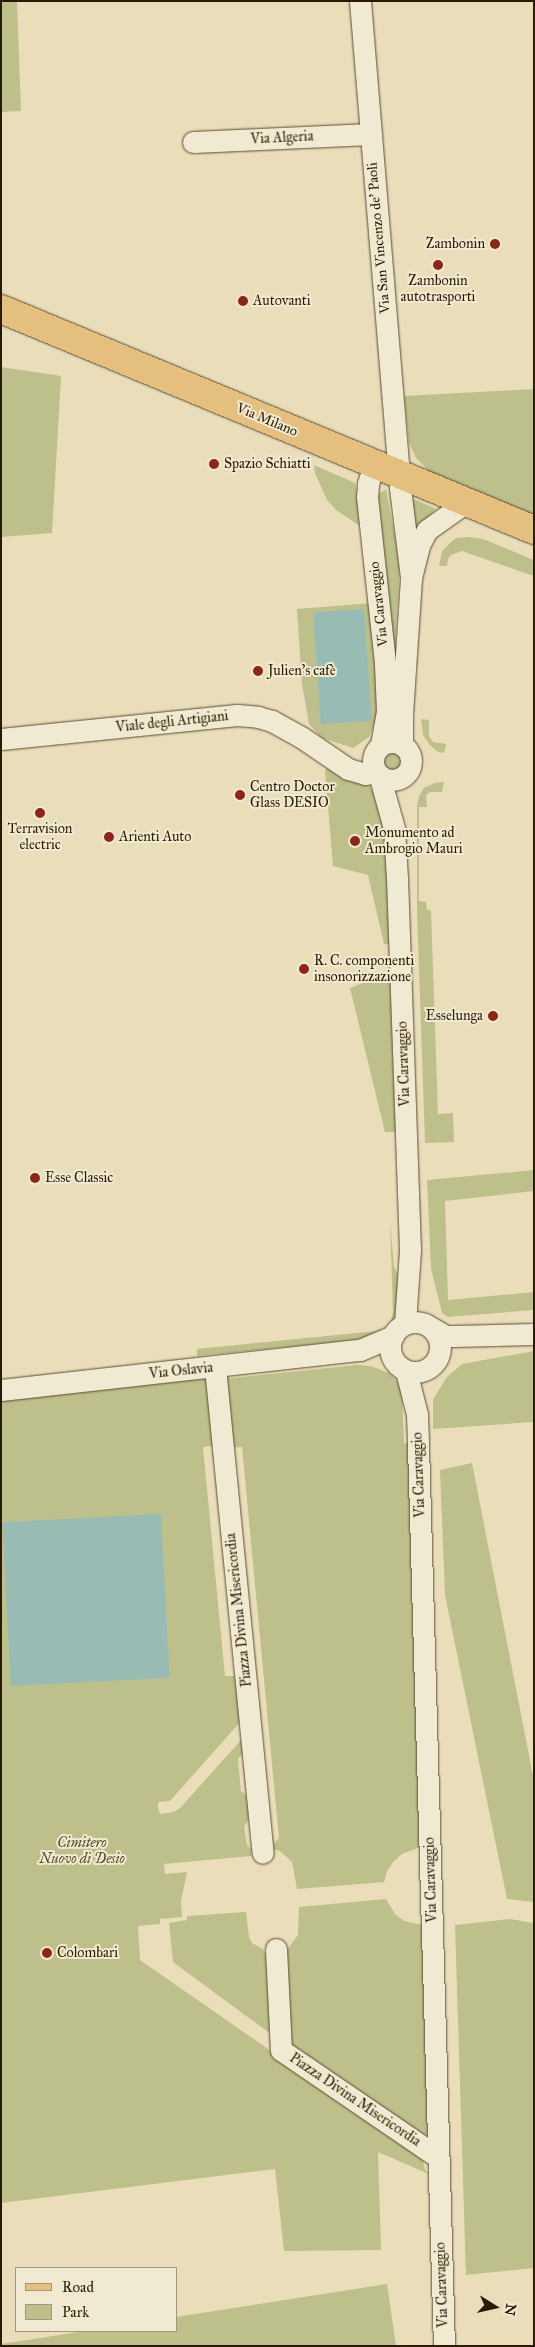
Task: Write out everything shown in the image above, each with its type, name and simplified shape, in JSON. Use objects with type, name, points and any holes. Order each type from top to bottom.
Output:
[{"type":"main road","name":"Via Milano","points":[[1,309],[534,530]]},
{"type":"street","name":"Via San Vincenzo de' Paoli","points":[[360,1],[399,475]]},
{"type":"street","name":"Via Algeria","points":[[193,142],[371,134]]},
{"type":"street","name":"Via Caravaggio","points":[[374,464],[368,484],[367,498],[385,664],[387,746]]},
{"type":"street","name":"Via Caravaggio","points":[[399,475],[411,578]]},
{"type":"street","name":"Via Caravaggio","points":[[387,746],[402,714],[411,578],[419,545],[427,530],[465,503]]},
{"type":"street","name":"Viale degli Artigiani","points":[[1,739],[237,715],[272,721],[288,729],[348,769],[365,774],[378,775]]},
{"type":"street","points":[[332,758],[352,757],[387,746],[410,755],[411,762],[406,775],[393,781],[378,775],[373,759],[387,746]]},
{"type":"street","name":"Via Caravaggio","points":[[378,775],[394,828],[397,878],[414,1328],[390,1343],[416,1365],[444,2346]]},
{"type":"street","name":"Via Caravaggio","points":[[397,878],[398,808],[406,775]]},
{"type":"street","points":[[414,1328],[446,1336],[534,1334]]},
{"type":"street","points":[[414,1328],[440,1342],[416,1365]]},
{"type":"street","name":"Via Oslavia","points":[[1,1390],[360,1350],[414,1328]]},
{"type":"street","points":[[416,1365],[459,1344],[483,1336]]},
{"type":"street","name":"Via Oslavia","points":[[360,1350],[416,1365]]},
{"type":"street","name":"Piazza Divina Misericordia","points":[[215,1367],[263,1853]]},
{"type":"street","name":"Piazza Divina Misericordia","points":[[276,1949],[281,2050],[438,2157]]},
{"type":"green space","points":[[1,1],[17,1],[21,111],[1,112]]},
{"type":"green space","points":[[1,367],[61,376],[52,533],[1,537]]},
{"type":"green space","points":[[534,389],[534,515],[430,472],[416,458],[409,443],[404,396]]},
{"type":"green space","points":[[314,465],[355,483],[363,528],[336,510],[327,500],[315,473]]},
{"type":"green space","points":[[386,489],[400,563],[394,656],[372,509],[379,494]]},
{"type":"green space","points":[[407,496],[436,509],[416,529]]},
{"type":"green space","points":[[456,538],[483,539],[534,560],[534,576],[462,551],[451,555],[447,566],[439,566],[442,551],[451,542]]},
{"type":"green space","points":[[372,603],[378,717],[369,737],[353,748],[322,738],[309,724],[302,684],[297,609]]},
{"type":"green space","points":[[421,719],[429,720],[429,736],[433,742],[446,744],[444,753],[438,752],[429,744],[423,735]]},
{"type":"green space","points":[[393,747],[403,751],[407,761],[403,771],[393,775],[383,771],[379,761],[383,751]]},
{"type":"green space","points":[[328,766],[366,782],[375,794],[383,819],[393,944],[384,944],[368,875],[333,866],[325,771]]},
{"type":"green space","points":[[444,782],[442,792],[430,792],[426,795],[427,807],[419,807],[419,901],[426,902],[427,910],[431,910],[438,1114],[453,1113],[454,1142],[425,1143],[417,911],[417,807],[419,796],[424,788],[435,783]]},
{"type":"green space","points":[[386,974],[392,974],[400,1132],[385,1132],[350,988]]},
{"type":"green space","points":[[534,1170],[534,1191],[445,1201],[448,1300],[534,1292],[534,1310],[448,1317],[442,1313],[431,1269],[427,1180]]},
{"type":"green space","points":[[390,1220],[394,1267],[403,1285],[399,1324],[376,1338],[197,1356],[197,1349],[377,1331],[387,1328],[393,1312]]},
{"type":"green space","points":[[534,1351],[534,1422],[433,1429],[433,1400],[446,1378],[462,1364]]},
{"type":"green space","points":[[357,1365],[371,1366],[389,1373],[399,1383],[402,1395],[404,1443],[410,1444],[421,1847],[402,1854],[394,1861],[387,1871],[384,1882],[297,1889],[292,1862],[280,1851],[270,1848],[279,1838],[242,1447],[229,1448],[223,1379]]},
{"type":"green space","name":"Cimitero Nuovo di Desio","points":[[208,1377],[214,1446],[203,1447],[225,1676],[236,1676],[241,1721],[170,1801],[158,1802],[158,1808],[160,1814],[174,1812],[180,1808],[242,1739],[243,1753],[238,1759],[241,1791],[247,1796],[249,1820],[244,1826],[247,1845],[252,1850],[251,1856],[164,1864],[165,1874],[187,1872],[181,1901],[182,1917],[160,1919],[160,1924],[138,1926],[140,1960],[422,2156],[425,2170],[431,2175],[378,2152],[381,2250],[284,2251],[275,2169],[1,2203],[1,1398]]},
{"type":"green space","points":[[472,1463],[534,1781],[534,1902],[507,1899],[445,1595],[440,1470]]},
{"type":"green space","points":[[386,1899],[395,1914],[404,1921],[423,1925],[428,2133],[421,2137],[289,2047],[285,1953],[298,1935],[299,1907]]},
{"type":"green space","points":[[246,1912],[249,1937],[252,1943],[263,1949],[266,1956],[271,2031],[268,2032],[173,1962],[169,1923],[187,1920],[187,1916]]},
{"type":"green space","points":[[510,1919],[534,1923],[534,2268],[466,2275],[455,1925]]},
{"type":"green space","points":[[387,2284],[396,2346],[1,2346],[1,2344],[79,2332],[178,2332],[178,2317]]},
{"type":"water","points":[[364,609],[372,721],[321,724],[313,613]]},
{"type":"water","points":[[161,1514],[170,1678],[11,1686],[2,1522]]},
{"type":"place","name":"Zambonin","points":[[495,244]]},
{"type":"place","name":"Zambonin autotrasporti","points":[[438,265]]},
{"type":"place","name":"Autovanti","points":[[243,301]]},
{"type":"place","name":"Spazio Schiatti","points":[[214,464]]},
{"type":"place","name":"Julien's cafè","points":[[258,671]]},
{"type":"place","name":"Centro Doctor Glass DESIO","points":[[240,795]]},
{"type":"place","name":"Terravision electric","points":[[40,813]]},
{"type":"place","name":"Arienti Auto","points":[[109,837]]},
{"type":"place","name":"Monumento ad Ambrogio Mauri","points":[[355,841]]},
{"type":"place","name":"R. C. componenti insonorizzazione","points":[[304,969]]},
{"type":"place","name":"Esselunga","points":[[493,1016]]},
{"type":"place","name":"Esse Classic","points":[[35,1178]]},
{"type":"place","name":"Colombari","points":[[47,1953]]}]
